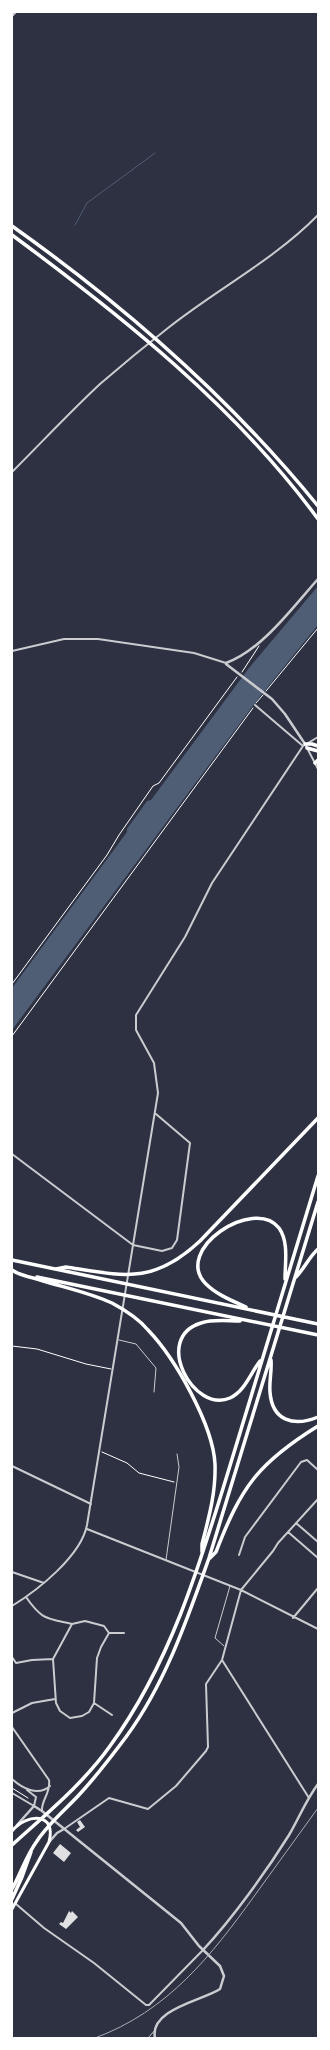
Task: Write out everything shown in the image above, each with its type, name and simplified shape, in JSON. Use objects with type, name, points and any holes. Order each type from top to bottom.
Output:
[{"type":"highway","points":[[12,226],[122,310],[190,369],[269,448],[318,506]]},
{"type":"highway","points":[[12,235],[117,316],[184,374],[264,454],[318,519]]},
{"type":"highway","points":[[305,746],[312,744],[318,746]]},
{"type":"highway","points":[[305,746],[318,750]]},
{"type":"highway","points":[[56,1269],[66,1267],[118,1275],[138,1274],[166,1267],[189,1251],[318,1118]]},
{"type":"highway","points":[[12,1845],[58,1804],[99,1761],[139,1701],[171,1637],[202,1557],[318,1176]]},
{"type":"highway","points":[[12,1899],[31,1850],[40,1836],[93,1779],[127,1736],[149,1700],[179,1639],[209,1558],[318,1202]]},
{"type":"highway","points":[[250,1310],[213,1290],[202,1278],[198,1266],[199,1256],[206,1244],[214,1237],[239,1222],[251,1218],[269,1221],[279,1228],[285,1243],[286,1283]]},
{"type":"highway","points":[[295,1278],[303,1269],[310,1256],[318,1250]]},
{"type":"highway","points":[[12,1260],[308,1322],[318,1322]]},
{"type":"highway","points":[[13,1271],[317,1336]]},
{"type":"highway","points":[[13,1271],[95,1296],[113,1304],[132,1316],[158,1341],[191,1395],[210,1437],[215,1463],[214,1490],[202,1544],[202,1557]]},
{"type":"highway","points":[[247,1321],[213,1321],[200,1323],[189,1329],[182,1336],[178,1345],[180,1363],[191,1382],[202,1395],[208,1399],[221,1400],[233,1396],[242,1389],[262,1360]]},
{"type":"highway","points":[[271,1357],[272,1371],[270,1392],[278,1413],[283,1418],[297,1423],[308,1422],[318,1417]]},
{"type":"highway","points":[[209,1558],[216,1552],[232,1512],[255,1476],[279,1452],[318,1426]]},
{"type":"highway","points":[[12,1889],[22,1872]]},
{"type":"main road","points":[[12,1831],[16,1826],[28,1818],[40,1818],[51,1829],[49,1842],[12,1909]]},
{"type":"street","points":[[12,16],[16,12]]},
{"type":"street","points":[[12,472],[100,384],[168,328],[300,234],[318,215]]},
{"type":"street","points":[[226,664],[240,657],[262,639],[318,579]]},
{"type":"street","points":[[12,651],[64,639],[98,639],[194,653],[226,664],[271,698],[285,714],[316,762],[318,769]]},
{"type":"street","points":[[255,705],[305,746]]},
{"type":"street","points":[[12,1606],[44,1582],[68,1558],[80,1542],[86,1529],[156,1114],[158,1093],[156,1074],[153,1061],[137,1034],[135,1022],[136,1015],[184,938],[212,883],[305,746],[318,737]]},
{"type":"street","points":[[12,1154],[133,1245],[162,1251],[172,1248],[177,1240],[190,1143],[156,1114]]},
{"type":"street","points":[[238,1555],[245,1536],[301,1462],[308,1460],[318,1470]]},
{"type":"street","points":[[12,1466],[91,1504]]},
{"type":"street","points":[[49,1842],[56,1833],[109,1798],[148,1809],[176,1786],[208,1747],[206,1684],[222,1660],[241,1590],[288,1532],[318,1499]]},
{"type":"street","points":[[296,1523],[318,1542]]},
{"type":"street","points":[[86,1529],[241,1590],[318,1630]]},
{"type":"street","points":[[288,1532],[318,1558]]},
{"type":"street","points":[[12,1572],[44,1582]]},
{"type":"street","points":[[293,1618],[318,1588]]},
{"type":"street","points":[[26,1597],[36,1611],[43,1617],[72,1624],[85,1621],[104,1626],[109,1633]]},
{"type":"street","points":[[72,1624],[54,1659],[55,1699],[60,1711],[70,1718],[82,1716],[89,1712],[94,1703],[97,1658],[109,1633]]},
{"type":"street","points":[[109,1633],[124,1633]]},
{"type":"street","points":[[12,1657],[14,1661],[19,1663],[32,1660],[54,1659]]},
{"type":"street","points":[[222,1660],[309,1798]]},
{"type":"street","points":[[12,1713],[32,1704],[55,1699]]},
{"type":"street","points":[[94,1703],[112,1715]]},
{"type":"street","points":[[12,1727],[46,1773],[50,1786],[49,1793],[42,1804],[42,1811]]},
{"type":"street","points":[[12,1779],[36,1797],[34,1806],[16,1826]]},
{"type":"street","points":[[16,1904],[44,1928],[94,1964],[147,2006],[203,1950],[245,1897],[289,1835],[318,1784]]},
{"type":"street","points":[[27,1790],[44,1790],[50,1786]]},
{"type":"street","points":[[12,1793],[42,1811],[181,1923],[203,1950],[223,1970],[224,1976],[222,1986],[216,1992],[186,2003],[163,2018],[155,2029],[155,2038]]},
{"type":"lane","points":[[118,1340],[136,1344],[156,1368],[154,1392]]},
{"type":"lane","points":[[166,1561],[180,1463],[177,1454]]},
{"type":"lane","points":[[226,1648],[215,1638],[230,1586]]},
{"type":"lane","points":[[148,2038],[155,2029]]},
{"type":"path","points":[[12,1036],[255,705],[318,628]]},
{"type":"path","points":[[12,984],[107,855],[153,786],[159,783],[185,750],[262,644],[262,639]]},
{"type":"path","points":[[12,1346],[37,1349],[86,1364],[113,1370]]},
{"type":"path","points":[[100,1451],[127,1463],[139,1473],[177,1482]]},
{"type":"path","points":[[12,1788],[27,1797],[29,1803]]},
{"type":"water","points":[[318,586],[318,625],[258,699],[12,1030],[12,988],[127,832],[127,829],[147,801],[151,800],[249,668]]},
{"type":"building","points":[[80,1820],[85,1827],[78,1832],[76,1830],[80,1827],[77,1822]]},
{"type":"building","points":[[60,1844],[71,1853],[64,1862],[53,1853]]},
{"type":"building","points":[[69,1911],[71,1913],[72,1911],[78,1917],[66,1929],[59,1924],[61,1922],[63,1923]]},
{"type":"waterway","points":[[75,225],[87,203],[155,153]]},
{"type":"railway","points":[[95,2038],[121,2027],[145,2013],[186,1979],[222,1939],[318,1808]]}]
